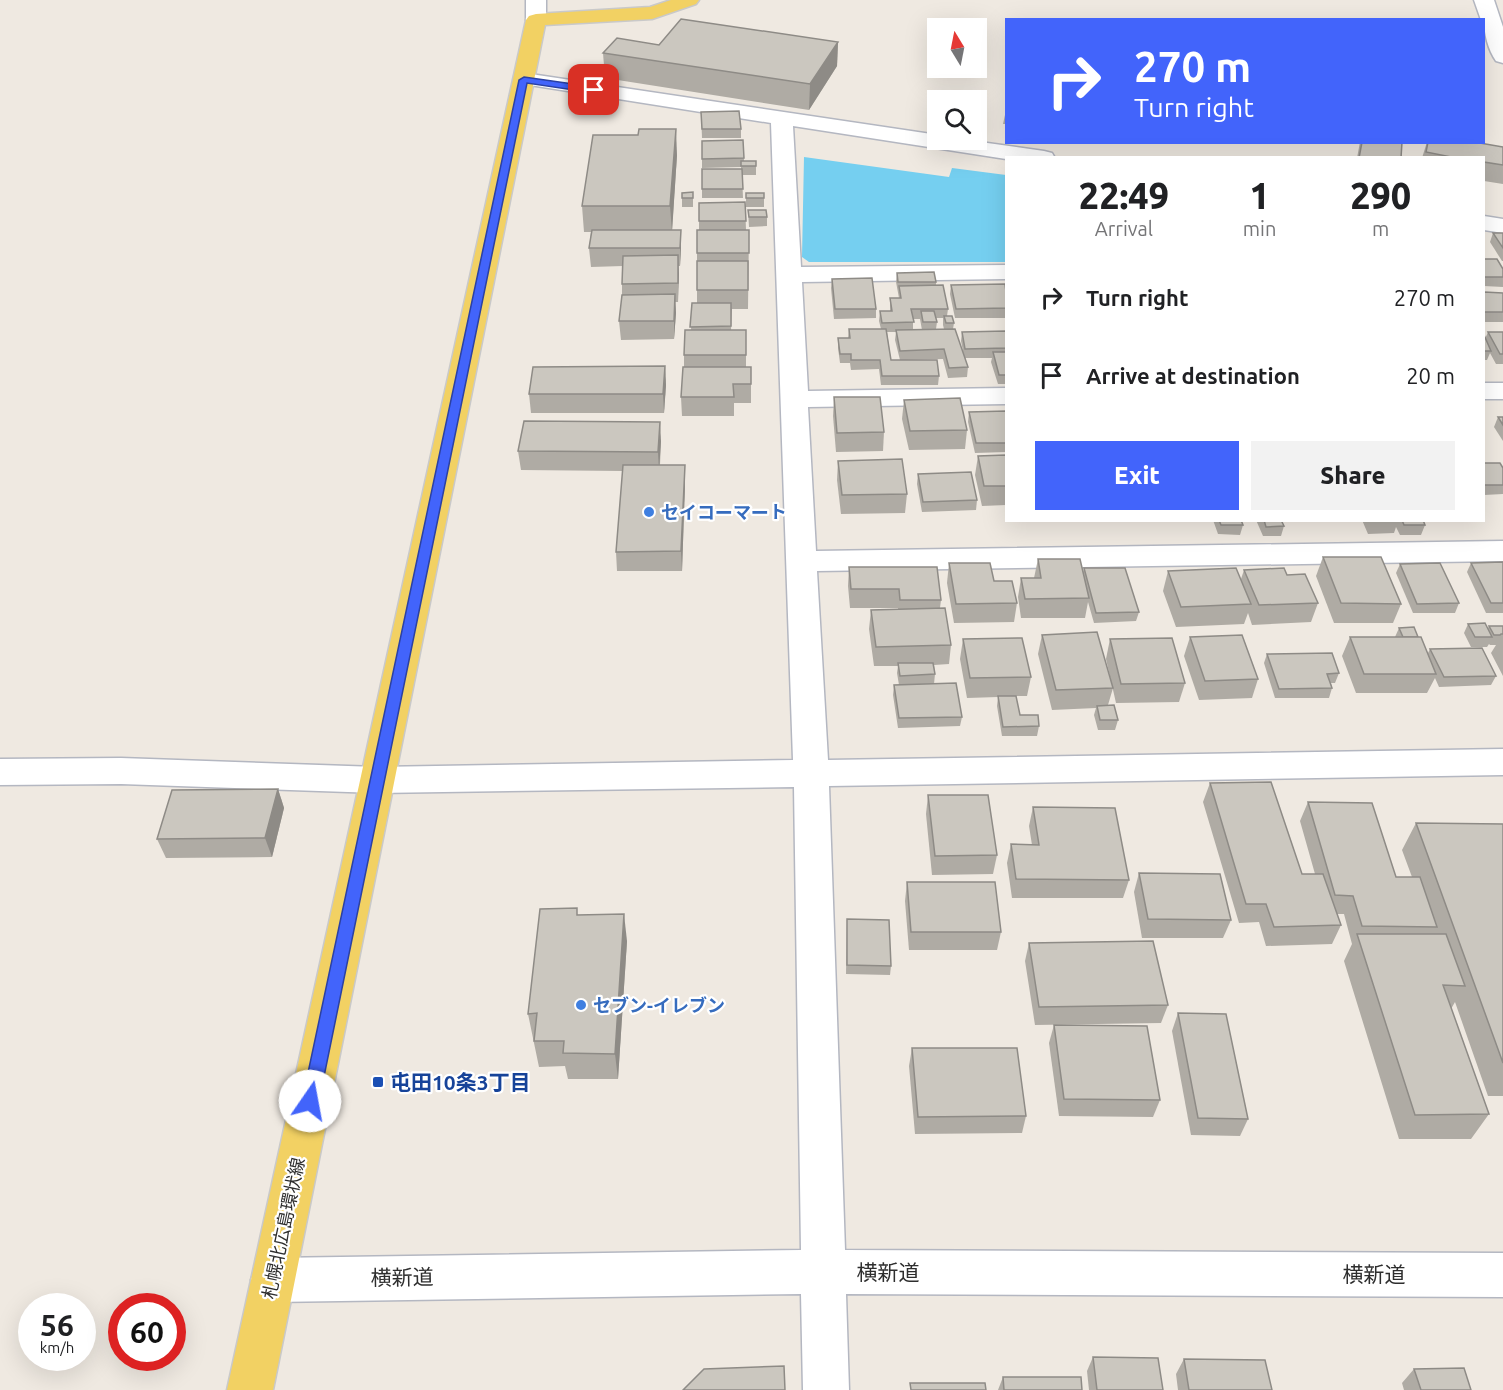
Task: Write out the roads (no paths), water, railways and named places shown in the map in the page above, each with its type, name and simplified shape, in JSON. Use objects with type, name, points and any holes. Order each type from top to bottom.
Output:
[{"type":"main road","name":"札幌北広島環状線","points":[[250,1390],[524,80],[536,10],[652,13],[689,0]]},
{"type":"street","points":[[1484,0],[1501,46]]},
{"type":"street","points":[[524,80],[1031,156]]},
{"type":"street","points":[[782,118],[812,772],[826,1390]]},
{"type":"street","points":[[1485,223],[1503,226]]},
{"type":"street","points":[[790,275],[1005,272]]},
{"type":"street","points":[[1485,391],[1503,392]]},
{"type":"street","points":[[795,399],[1005,396]]},
{"type":"street","points":[[802,561],[1503,551]]},
{"type":"street","points":[[0,772],[120,771],[377,780],[1503,762]]},
{"type":"street","name":"横新道","points":[[273,1280],[822,1272],[1503,1275]]},
{"type":"water","points":[[804,157],[949,177],[952,168],[1005,175],[1005,262],[809,262],[802,257]]},
{"type":"place","name":"セイコーマート","points":[[649,512]]},
{"type":"place","name":"セブン-イレブン","points":[[581,1005]]},
{"type":"place","name":"屯田10条3丁目","points":[[378,1082]]}]
